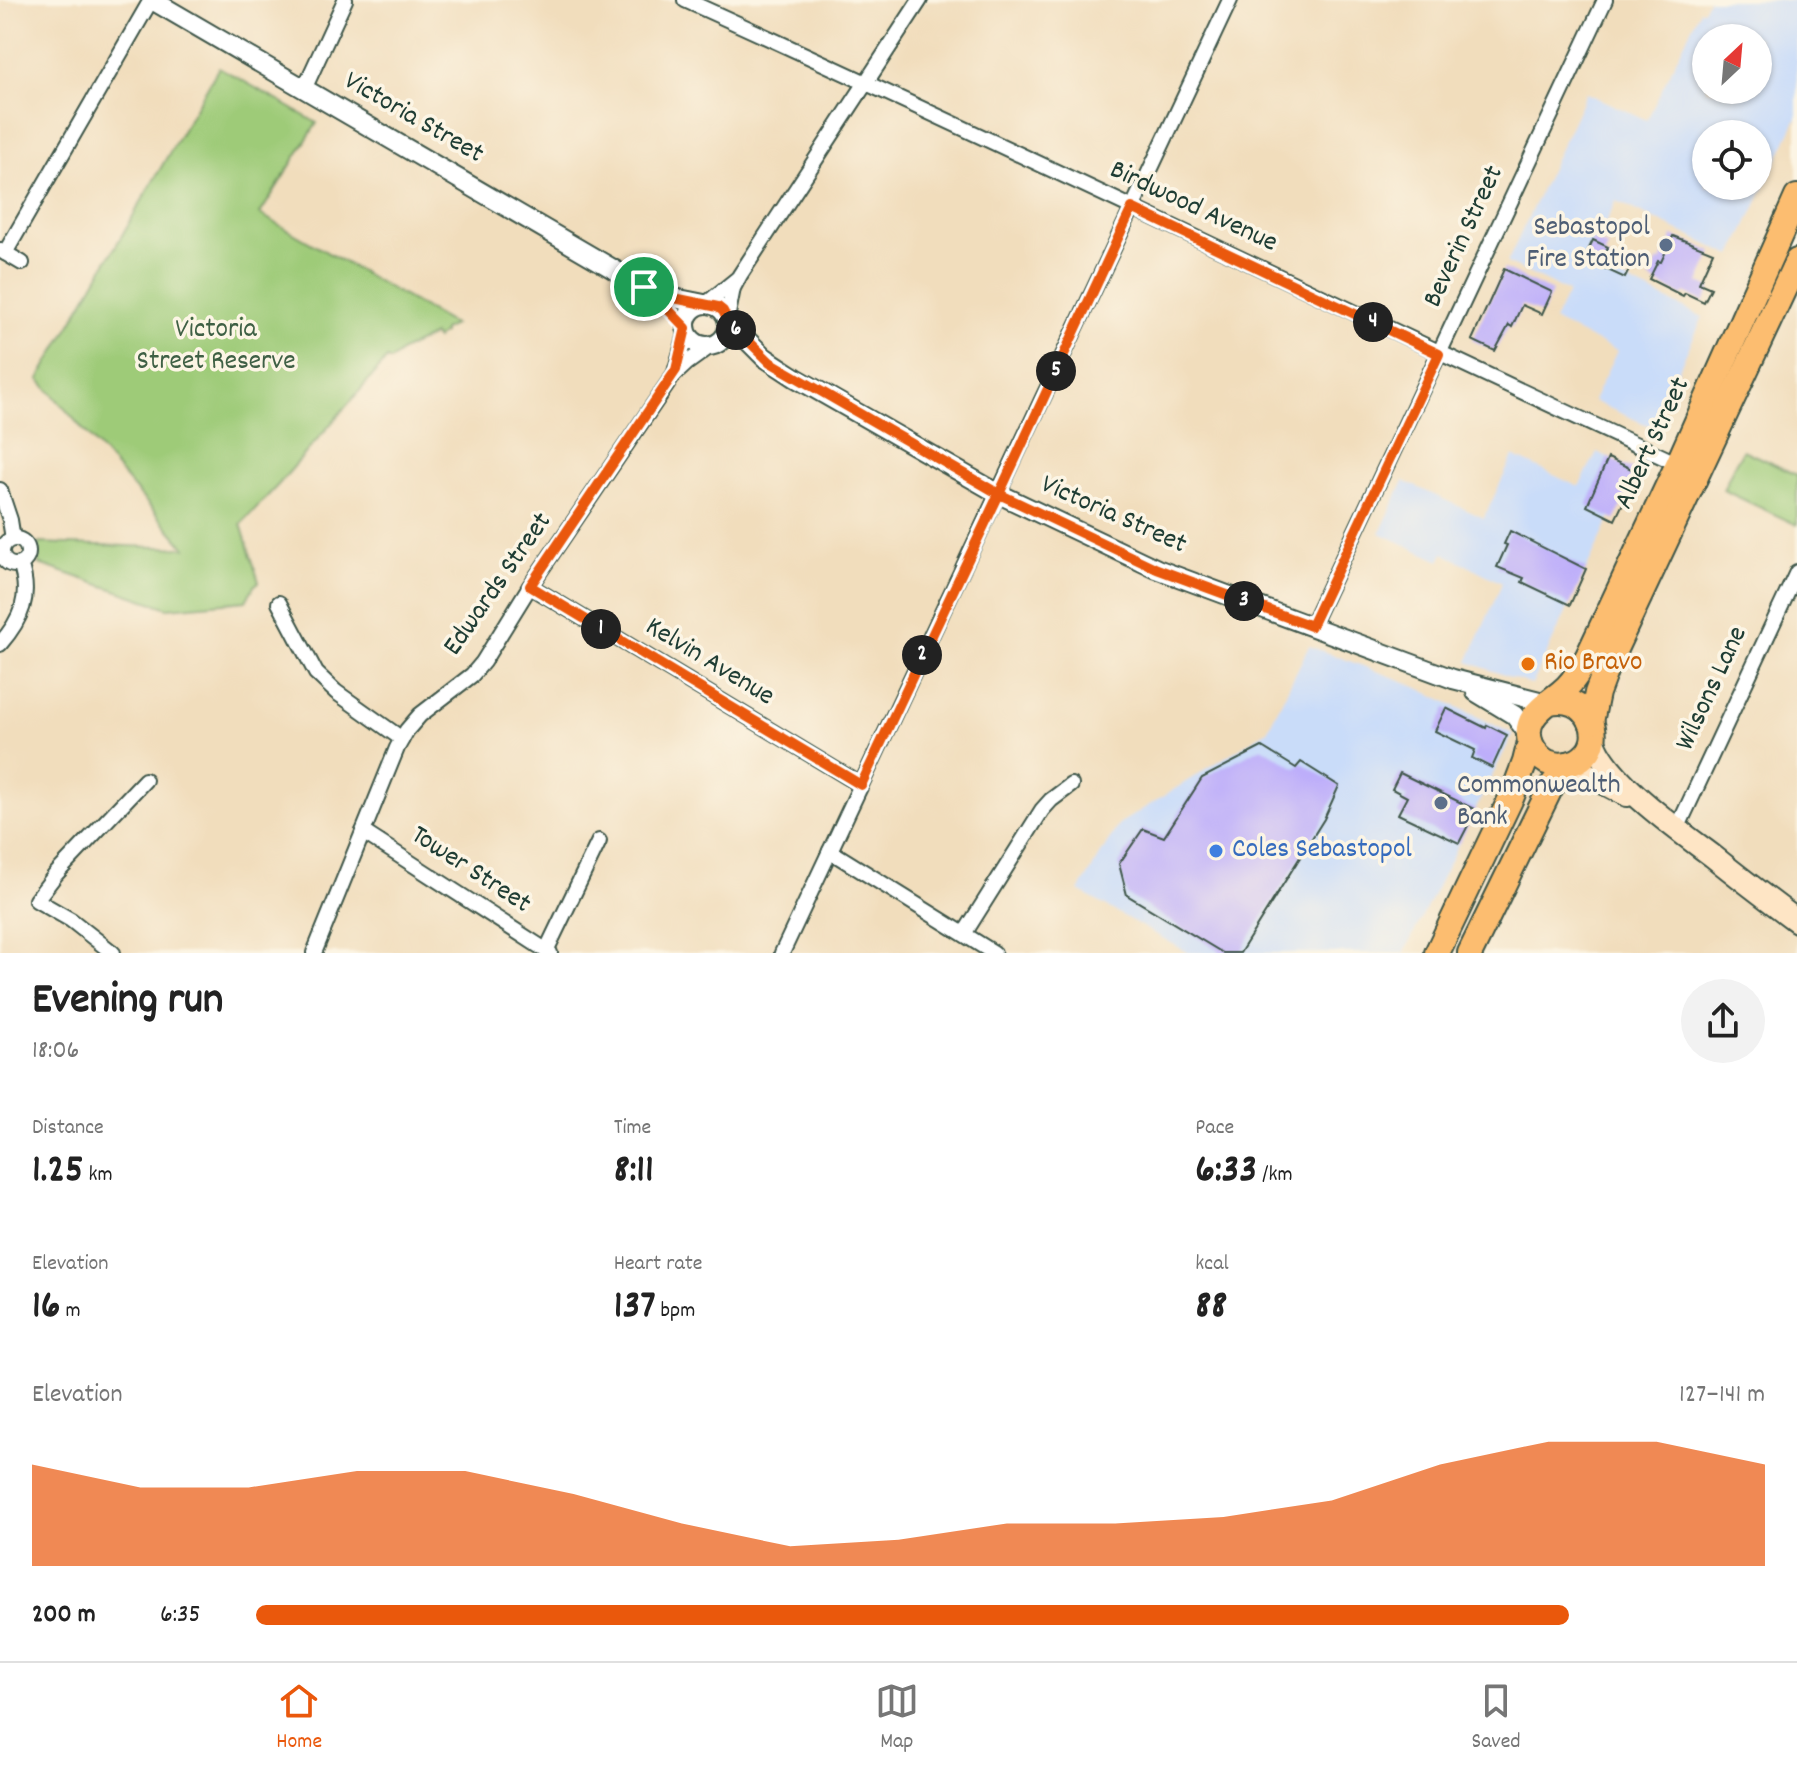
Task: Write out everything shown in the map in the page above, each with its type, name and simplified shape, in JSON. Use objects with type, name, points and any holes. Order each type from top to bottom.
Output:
[{"type":"highway","name":"Albert Street","points":[[1547,703],[1570,684],[1583,666],[1678,464],[1797,197]]},
{"type":"highway","name":"Albert Street","points":[[1592,729],[1597,693],[1607,666],[1797,261]]},
{"type":"highway","points":[[1437,953],[1506,809],[1525,762],[1531,720],[1547,703],[1560,700],[1573,703],[1584,711],[1592,729],[1588,751],[1568,764],[1548,762],[1537,754],[1529,738]]},
{"type":"highway","points":[[1470,953],[1551,787],[1568,764]]},
{"type":"main road","points":[[1592,729],[1595,743],[1607,764],[1623,781],[1677,829],[1797,921]]},
{"type":"main road","points":[[1568,764],[1659,814]]},
{"type":"street","name":"Victoria Street","points":[[152,0],[644,287],[669,297],[705,304]]},
{"type":"street","points":[[22,263],[2,252],[152,0]]},
{"type":"street","points":[[305,87],[345,0]]},
{"type":"street","name":"Birdwood Avenue","points":[[685,0],[1678,464]]},
{"type":"street","points":[[740,275],[690,313],[687,330],[697,343],[713,345],[725,336],[733,288],[740,275],[920,0]]},
{"type":"street","points":[[782,953],[1230,0]]},
{"type":"street","name":"Beverin Street","points":[[1311,626],[1605,0]]},
{"type":"street","name":"Victoria Street","points":[[644,287],[687,330]]},
{"type":"street","points":[[705,304],[718,307],[727,320]]},
{"type":"street","name":"Victoria Street","points":[[727,320],[770,362]]},
{"type":"street","name":"Edwards Street","points":[[314,953],[402,739],[420,715],[478,668],[673,376],[687,330]]},
{"type":"street","name":"Victoria Street","points":[[713,345],[752,354],[770,362],[999,494],[1157,569],[1453,679],[1547,703]]},
{"type":"street","name":"Edwards Street","points":[[673,376],[713,345]]},
{"type":"street","points":[[0,490],[13,539]]},
{"type":"street","points":[[13,539],[22,541],[28,551],[26,559],[20,564],[9,563],[1,555],[6,544],[13,539]]},
{"type":"street","points":[[0,644],[15,627],[22,606],[25,585],[20,564]]},
{"type":"street","name":"Wilsons Lane","points":[[1677,829],[1797,572]]},
{"type":"street","name":"Kelvin Avenue","points":[[530,586],[861,785]]},
{"type":"street","points":[[279,603],[316,673],[354,706],[402,739]]},
{"type":"street","name":"Victoria Street","points":[[1453,679],[1511,713],[1520,721],[1529,738]]},
{"type":"street","points":[[113,953],[71,920],[36,900],[56,874],[145,780]]},
{"type":"street","points":[[964,934],[1042,810],[1071,785]]},
{"type":"street","name":"Tower Street","points":[[363,832],[548,952]]},
{"type":"street","points":[[548,952],[599,841]]},
{"type":"street","points":[[830,851],[994,953]]},
{"type":"shaded area","points":[[1708,0],[1797,0],[1797,118],[1772,171],[1772,120],[1692,120],[1692,200],[1758,200],[1732,256],[1616,201],[1583,260],[1703,317],[1652,427],[1593,401],[1617,351],[1554,321],[1568,292],[1507,263],[1586,93],[1647,120],[1692,27],[1692,104],[1772,104],[1772,24],[1693,24]]},
{"type":"shaded area","points":[[1597,452],[1633,470],[1532,685],[1468,662],[1502,583],[1444,553],[1440,561],[1380,533],[1404,481],[1484,518],[1513,456],[1579,487]]},
{"type":"shaded area","points":[[1309,646],[1406,682],[1513,734],[1404,953],[1189,953],[1079,891],[1119,824],[1267,731]]},
{"type":"green space","name":"Victoria Street Reserve","points":[[219,67],[317,123],[260,214],[454,325],[443,330],[436,339],[433,335],[390,361],[387,359],[241,524],[259,582],[246,601],[168,608],[39,564],[39,543],[186,548],[39,379]]},
{"type":"green space","points":[[1743,450],[1797,475],[1797,525],[1723,490]]},
{"type":"building","points":[[1673,236],[1713,252],[1699,283],[1711,288],[1704,302],[1685,293],[1683,296],[1649,279]]},
{"type":"building","points":[[1593,240],[1608,247],[1604,256],[1630,268],[1625,278],[1584,259]]},
{"type":"building","points":[[1504,269],[1552,292],[1542,314],[1522,305],[1512,327],[1509,325],[1495,351],[1472,340]]},
{"type":"building","points":[[1608,458],[1638,472],[1615,520],[1587,506]]},
{"type":"building","points":[[1510,531],[1586,569],[1570,605],[1522,582],[1524,578],[1497,567]]},
{"type":"building","points":[[1446,708],[1507,735],[1492,768],[1472,758],[1475,750],[1435,731]]},
{"type":"building","name":"Coles Sebastopol","points":[[1262,747],[1296,768],[1301,762],[1339,786],[1324,819],[1240,953],[1223,953],[1127,895],[1119,864],[1143,829],[1164,837],[1202,778]]},
{"type":"building","points":[[1400,773],[1476,810],[1459,843],[1398,814],[1407,797],[1392,789]]},
{"type":"place","name":"Sebastopol Fire Station","points":[[1666,245]]},
{"type":"place","name":"Rio Bravo","points":[[1528,664]]},
{"type":"place","name":"Commonwealth Bank","points":[[1441,803]]},
{"type":"place","name":"Coles Sebastopol","points":[[1216,851]]},
{"type":"route","points":[[644,287],[669,297],[718,307],[770,362],[999,494],[1132,208],[1439,354],[1311,626],[1157,569],[999,494],[861,785],[530,586],[676,370],[686,328],[644,287]]}]
